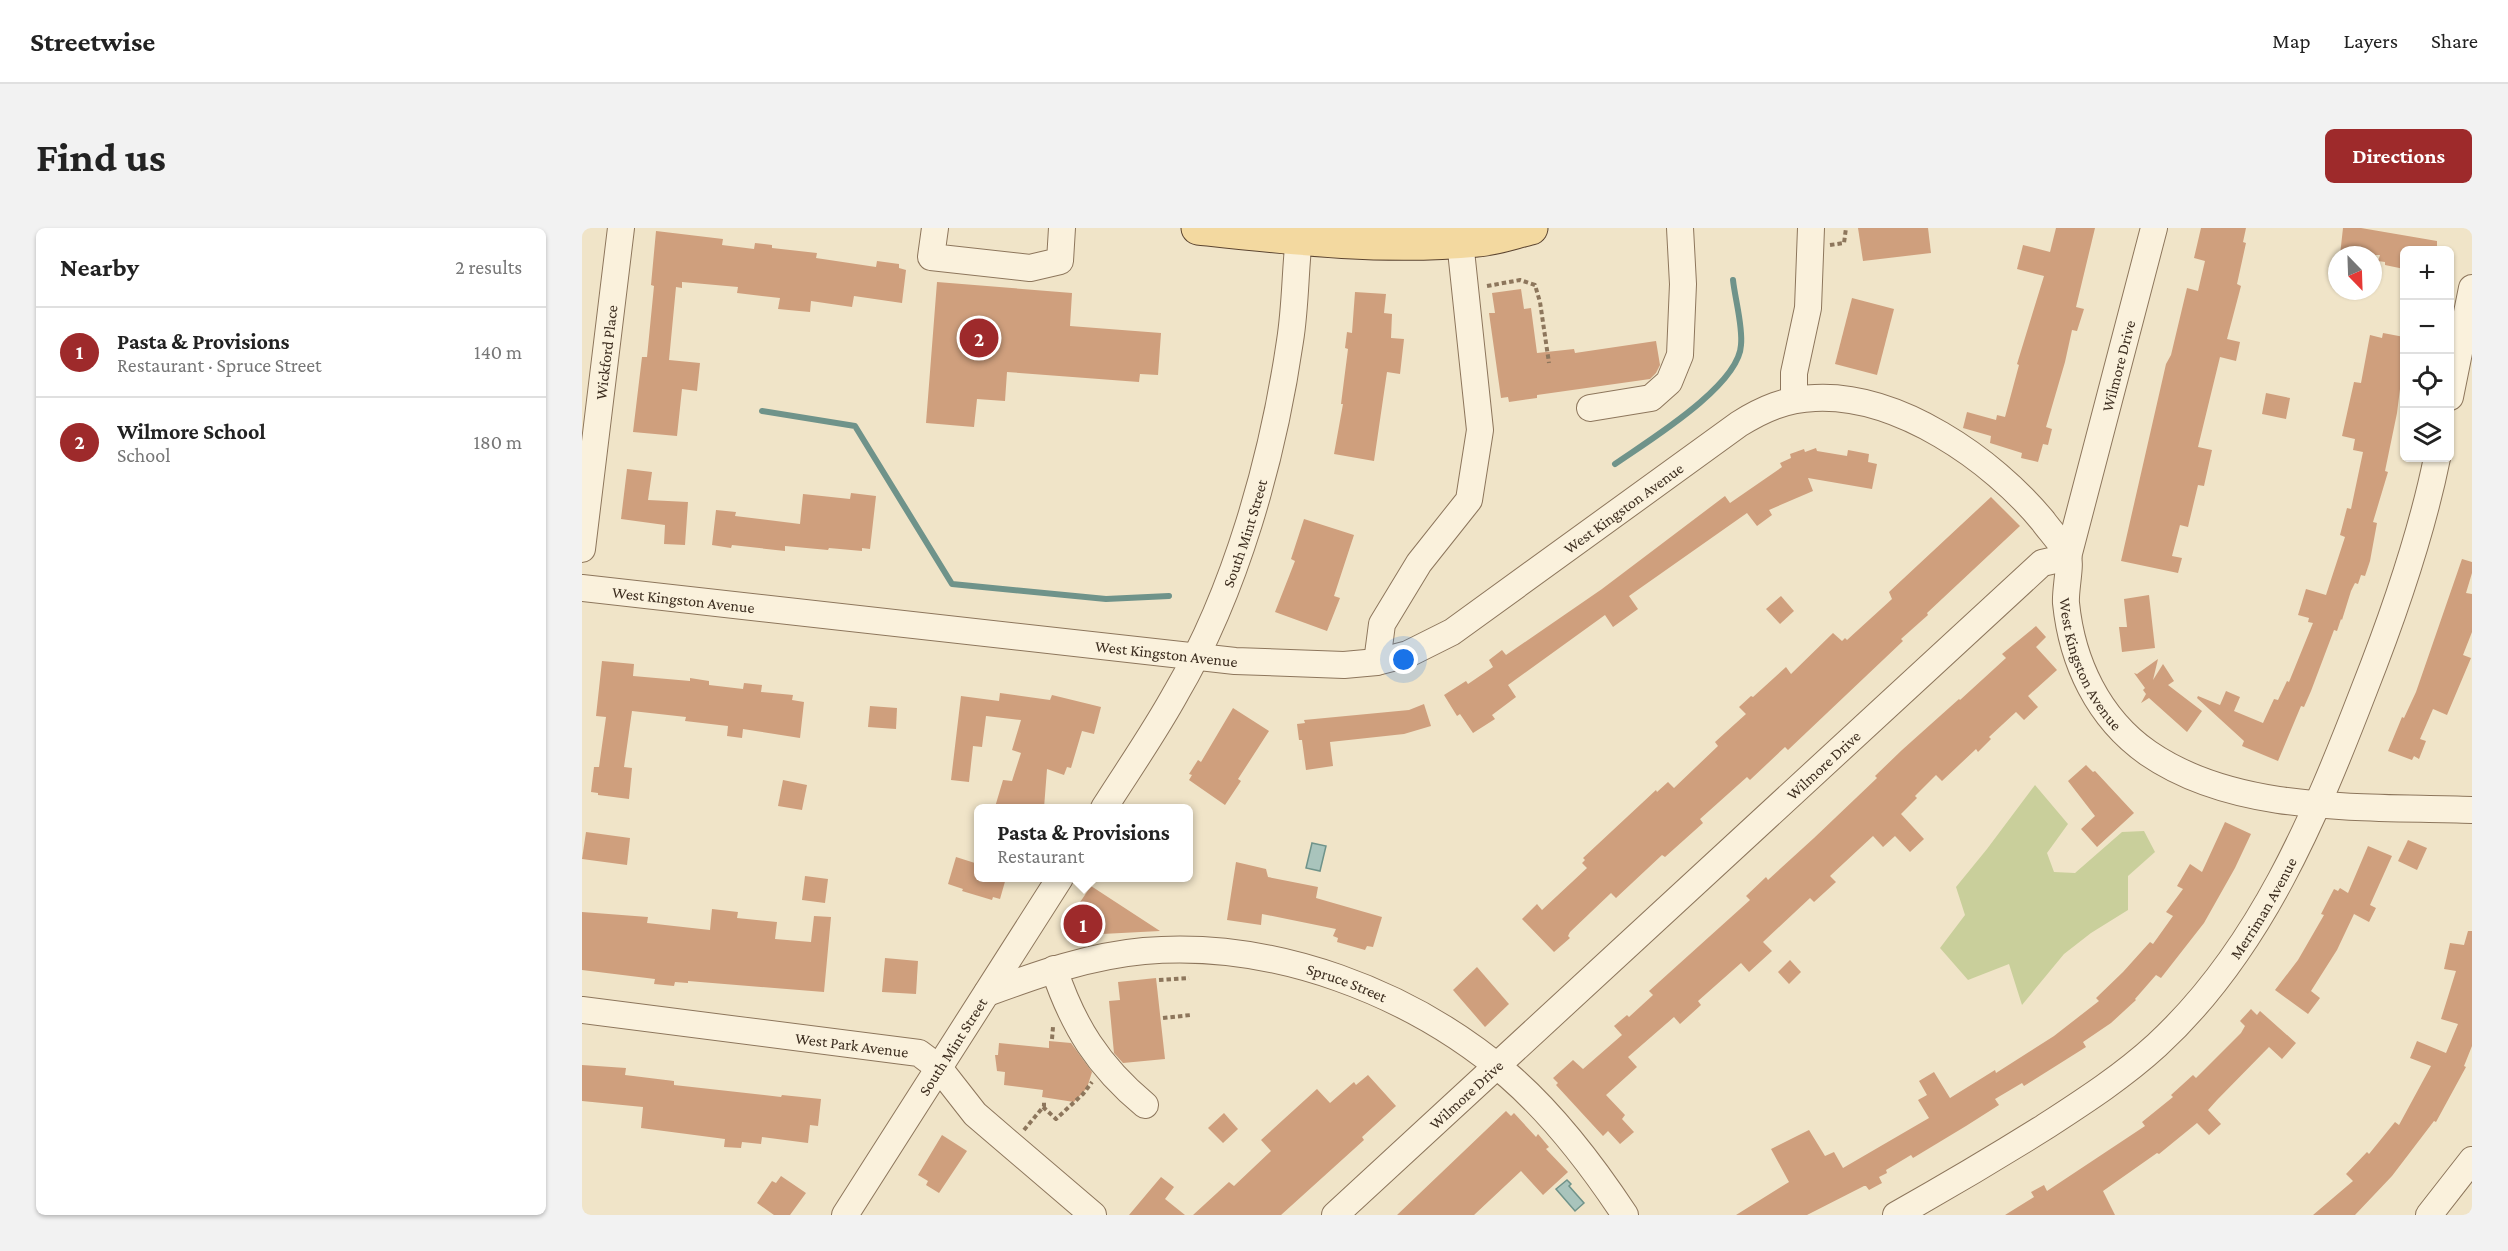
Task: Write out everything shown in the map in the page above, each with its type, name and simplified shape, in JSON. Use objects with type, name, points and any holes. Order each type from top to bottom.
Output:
[{"type":"main road","points":[[1198,228],[1299,233],[1391,243],[1479,240],[1531,228]]},
{"type":"street","name":"Wickford Place","points":[[582,549],[621,228]]},
{"type":"street","points":[[935,228],[931,257],[1030,268],[1060,261],[1062,228]]},
{"type":"street","points":[[1590,408],[1651,398],[1669,382],[1680,355],[1683,284],[1680,228]]},
{"type":"street","name":"Wilmore Drive","points":[[1335,1215],[2042,563],[2068,557],[2154,228]]},
{"type":"street","name":"South Mint Street","points":[[1107,804],[1177,693],[1239,552],[1260,484],[1289,347],[1299,233]]},
{"type":"street","points":[[1794,400],[1792,384],[1808,308],[1819,237]]},
{"type":"street","points":[[1377,662],[1382,624],[1419,563],[1469,500],[1480,430],[1460,241]]},
{"type":"street","points":[[2454,377],[2472,288]]},
{"type":"street","name":"West Kingston Avenue","points":[[582,588],[1194,658],[1344,665],[1377,662],[1408,654],[1438,640],[1575,545],[1739,424],[1763,410],[1794,400],[1835,399],[1871,406],[1943,436],[1981,460],[2028,503],[2068,557],[2066,603],[2071,638],[2090,688],[2121,730],[2147,752],[2176,770],[2208,783],[2262,797],[2316,804],[2472,810]]},
{"type":"street","name":"Merriman Avenue","points":[[1896,1215],[1993,1159],[2120,1077],[2159,1044],[2198,1002],[2255,926],[2272,900],[2350,727],[2389,627],[2411,559],[2436,462]]},
{"type":"street","name":"South Mint Street","points":[[845,1215],[1057,882]]},
{"type":"street","name":"Spruce Street","points":[[987,993],[1054,969],[1095,958],[1144,951],[1218,951],[1263,958],[1348,982],[1397,1003],[1446,1031],[1496,1066],[1572,1141],[1625,1215]]},
{"type":"street","points":[[1054,969],[1065,1000],[1093,1053],[1122,1086],[1145,1105]]},
{"type":"street","name":"West Park Avenue","points":[[582,1010],[911,1050],[919,1053],[939,1068],[975,1114],[1093,1215]]},
{"type":"street","points":[[2429,1215],[2472,1160]]},
{"type":"path","points":[[1819,237],[1844,243],[1846,228]]},
{"type":"path","points":[[1466,289],[1520,280],[1535,285],[1540,302],[1549,363]]},
{"type":"path","points":[[1159,981],[1189,978]]},
{"type":"path","points":[[1163,1018],[1191,1015]]},
{"type":"path","points":[[1042,1107],[1056,1119],[1083,1094],[1094,1079]]},
{"type":"path","points":[[1022,1133],[1044,1102]]},
{"type":"green space","points":[[2035,785],[2068,824],[2047,853],[2054,872],[2075,873],[2122,832],[2144,831],[2155,852],[2128,876],[2128,910],[2091,933],[2064,954],[2022,1005],[2009,964],[1968,980],[1940,948],[1965,915],[1956,887]]},
{"type":"water","points":[[1312,843],[1326,846],[1320,871],[1306,868]]},
{"type":"water","points":[[1567,1180],[1571,1184],[1569,1186],[1584,1203],[1575,1211],[1556,1189]]},
{"type":"building","points":[[1858,228],[1928,228],[1931,253],[1863,261]]},
{"type":"building","points":[[2056,228],[2095,228],[2076,307],[2084,309],[2077,331],[2072,330],[2046,427],[2052,429],[2048,445],[2043,444],[2038,462],[2021,458],[2022,453],[1990,443],[1991,436],[1963,428],[1967,412],[1996,420],[1997,415],[2005,417],[2019,365],[2017,364],[2044,276],[2017,269],[2023,245],[2050,252]]},
{"type":"building","points":[[2201,228],[2246,228],[2243,242],[2246,243],[2237,284],[2241,286],[2227,339],[2240,342],[2236,361],[2220,357],[2198,447],[2212,450],[2204,486],[2198,485],[2188,527],[2180,525],[2172,556],[2182,558],[2178,573],[2121,561],[2166,364],[2171,355],[2187,288],[2198,291],[2205,261],[2194,258]]},
{"type":"building","points":[[2343,228],[2361,228],[2437,241],[2437,246],[2400,246],[2400,268],[2385,265],[2385,262],[2382,262],[2382,246],[2341,246]]},
{"type":"building","points":[[656,231],[723,239],[722,245],[754,249],[755,243],[772,245],[772,248],[817,253],[816,258],[876,267],[877,261],[899,264],[899,268],[906,270],[902,303],[854,296],[852,307],[811,301],[810,312],[778,309],[780,298],[737,293],[738,287],[682,282],[682,288],[676,287],[669,360],[700,363],[697,391],[682,389],[677,436],[633,432],[642,357],[647,357],[654,286],[651,285]]},
{"type":"building","points":[[937,282],[1072,293],[1070,326],[1161,333],[1158,375],[1140,374],[1139,382],[1007,372],[1005,401],[977,399],[974,427],[926,423]]},
{"type":"building","points":[[1521,289],[1524,309],[1531,308],[1537,353],[1574,349],[1575,353],[1656,341],[1660,365],[1656,373],[1650,379],[1537,395],[1537,398],[1509,402],[1508,397],[1501,398],[1489,313],[1495,313],[1492,293]]},
{"type":"building","points":[[1355,292],[1386,294],[1384,313],[1392,314],[1391,338],[1404,339],[1400,374],[1387,372],[1374,461],[1334,454],[1343,404],[1341,404],[1348,349],[1345,348],[1347,332],[1352,333]]},
{"type":"building","points":[[1852,298],[1894,309],[1877,375],[1835,364]]},
{"type":"building","points":[[2383,333],[2400,336],[2400,389],[2385,471],[2388,472],[2373,522],[2377,523],[2370,561],[2365,576],[2361,575],[2358,584],[2355,583],[2351,591],[2342,620],[2337,631],[2334,630],[2311,691],[2304,707],[2301,706],[2278,761],[2242,746],[2244,741],[2197,698],[2198,696],[2220,705],[2226,691],[2240,697],[2234,711],[2263,723],[2274,699],[2278,700],[2287,681],[2289,682],[2313,623],[2308,622],[2309,618],[2298,615],[2306,589],[2326,595],[2345,537],[2340,535],[2347,508],[2351,509],[2363,452],[2353,450],[2355,439],[2342,436],[2354,382],[2361,383],[2370,335],[2382,338]]},
{"type":"building","points":[[2266,393],[2290,398],[2286,419],[2262,414]]},
{"type":"building","points":[[1816,448],[1817,451],[1847,456],[1848,450],[1869,454],[1868,462],[1877,464],[1872,489],[1808,478],[1813,491],[1769,510],[1772,515],[1757,526],[1747,513],[1629,596],[1638,609],[1613,627],[1605,615],[1508,685],[1516,697],[1492,715],[1495,719],[1473,733],[1460,714],[1457,716],[1444,695],[1466,681],[1468,684],[1493,667],[1489,660],[1502,650],[1506,655],[1602,589],[1725,496],[1730,503],[1782,467],[1780,463],[1791,458],[1790,454]]},
{"type":"building","points":[[627,469],[652,472],[648,500],[688,502],[685,545],[664,544],[665,525],[621,519]]},
{"type":"building","points":[[851,493],[876,496],[870,549],[862,548],[862,551],[829,548],[828,550],[785,546],[785,551],[712,545],[716,510],[736,512],[735,516],[800,524],[803,494],[850,499]]},
{"type":"building","points":[[1991,497],[2020,526],[1927,613],[1928,615],[1901,639],[1903,641],[1788,750],[1785,747],[1750,780],[1747,777],[1700,819],[1703,823],[1665,857],[1662,855],[1616,898],[1611,893],[1570,932],[1568,936],[1570,938],[1554,952],[1522,919],[1537,904],[1542,910],[1587,868],[1582,863],[1585,860],[1583,858],[1656,790],[1657,792],[1668,782],[1674,788],[1718,746],[1715,742],[1746,714],[1739,707],[1751,696],[1753,697],[1786,667],[1791,674],[1833,633],[1842,641],[1845,638],[1847,640],[1892,599],[1889,592]]},
{"type":"building","points":[[1304,519],[1354,535],[1334,596],[1340,598],[1327,631],[1275,612],[1295,561],[1291,559]]},
{"type":"building","points":[[2462,559],[2472,562],[2472,573],[2466,593],[2472,594],[2472,632],[2463,655],[2471,658],[2447,715],[2433,709],[2420,739],[2426,741],[2419,759],[2414,756],[2412,760],[2388,751],[2402,717],[2404,718],[2416,692]]},
{"type":"building","points":[[2149,595],[2155,648],[2122,652],[2119,627],[2127,627],[2124,599]]},
{"type":"building","points":[[1781,596],[1794,611],[1780,624],[1766,609]]},
{"type":"building","points":[[2036,626],[2046,637],[2036,647],[2057,670],[2028,696],[2038,707],[2024,720],[2016,712],[1989,737],[1991,739],[1978,752],[1976,749],[1942,781],[1936,775],[1915,796],[1917,798],[1901,814],[1924,839],[1910,852],[1895,836],[1883,847],[1873,836],[1830,876],[1836,882],[1814,902],[1810,898],[1763,942],[1772,951],[1749,972],[1741,963],[1698,1001],[1701,1005],[1680,1024],[1674,1017],[1628,1057],[1637,1067],[1606,1095],[1625,1115],[1622,1119],[1634,1132],[1620,1144],[1608,1131],[1603,1136],[1556,1085],[1558,1083],[1553,1078],[1573,1060],[1583,1069],[1622,1035],[1614,1026],[1627,1015],[1629,1017],[1653,995],[1649,991],[1750,900],[1746,896],[1766,877],[1768,880],[1814,838],[1877,778],[1875,776],[1902,750],[2006,658],[2002,654]]},
{"type":"building","points":[[2158,659],[2153,680],[2163,664],[2174,681],[2168,685],[2202,711],[2187,732],[2149,698],[2141,703],[2146,694],[2143,690],[2145,688],[2134,673],[2137,674]]},
{"type":"building","points":[[602,661],[634,664],[633,676],[690,681],[690,678],[709,681],[709,685],[743,689],[744,683],[762,685],[761,692],[793,695],[792,700],[804,702],[800,738],[743,729],[742,738],[727,736],[728,726],[685,721],[686,717],[632,711],[624,767],[632,768],[629,799],[598,795],[598,793],[591,792],[594,767],[599,767],[606,717],[596,716]]},
{"type":"building","points":[[1000,693],[1050,700],[1052,695],[1101,707],[1094,734],[1082,731],[1071,768],[1067,767],[1064,775],[1047,769],[1044,804],[996,804],[1003,780],[1012,781],[1021,753],[1012,750],[1021,720],[986,716],[982,747],[973,746],[969,782],[951,780],[961,696],[999,701]]},
{"type":"building","points":[[1424,704],[1431,726],[1404,734],[1330,742],[1333,766],[1306,770],[1302,740],[1299,740],[1297,724],[1305,723],[1304,720],[1409,710]]},
{"type":"building","points":[[870,706],[897,708],[896,729],[868,727]]},
{"type":"building","points":[[1233,708],[1269,731],[1238,779],[1241,781],[1225,805],[1189,780],[1192,775],[1189,774],[1198,760],[1201,762]]},
{"type":"building","points":[[2086,765],[2093,772],[2095,771],[2134,813],[2097,847],[2081,829],[2095,816],[2068,781]]},
{"type":"building","points":[[783,780],[807,785],[802,810],[778,806]]},
{"type":"building","points":[[2225,822],[2251,834],[2204,923],[2161,978],[2156,975],[2136,1000],[2111,1023],[2083,1042],[2086,1047],[2024,1086],[2022,1083],[1995,1099],[1999,1105],[1966,1126],[1913,1158],[1911,1155],[1886,1170],[1887,1173],[1879,1177],[1882,1183],[1869,1190],[1864,1186],[1807,1215],[1736,1215],[1789,1182],[1771,1149],[1809,1130],[1825,1156],[1834,1152],[1843,1168],[1929,1118],[1918,1100],[1927,1095],[1919,1081],[1934,1072],[1950,1098],[1995,1070],[1996,1073],[2054,1036],[2099,1001],[2096,998],[2150,942],[2153,944],[2173,916],[2166,912],[2183,889],[2177,886],[2190,864],[2202,872]]},
{"type":"building","points":[[586,832],[630,838],[627,865],[582,859]]},
{"type":"building","points":[[2408,840],[2427,848],[2417,870],[2398,861]]},
{"type":"building","points":[[2368,846],[2392,856],[2370,905],[2376,908],[2369,922],[2354,914],[2337,950],[2311,991],[2320,998],[2308,1014],[2275,990],[2298,960],[2324,915],[2321,914],[2334,889],[2338,891],[2340,888],[2348,893]]},
{"type":"building","points":[[956,857],[974,863],[974,882],[1005,882],[1000,899],[993,897],[992,900],[948,884]]},
{"type":"building","points":[[1236,862],[1266,869],[1268,877],[1318,887],[1316,898],[1382,917],[1373,947],[1367,946],[1365,950],[1337,942],[1338,938],[1333,936],[1336,929],[1262,914],[1261,925],[1227,920]]},
{"type":"building","points":[[805,876],[828,879],[825,903],[802,900]]},
{"type":"building","points":[[1091,886],[1160,931],[1102,934],[1101,929],[1095,929],[1094,934],[1079,933],[1069,927],[1070,917]]},
{"type":"building","points":[[712,909],[738,912],[737,918],[777,922],[775,939],[811,942],[814,916],[831,917],[824,992],[688,981],[688,983],[675,982],[674,986],[654,984],[655,979],[582,970],[582,912],[648,917],[647,923],[710,930]]},
{"type":"building","points":[[2468,931],[2472,931],[2472,1046],[2464,1066],[2466,1067],[2436,1122],[2434,1121],[2392,1176],[2355,1215],[2313,1215],[2353,1181],[2346,1174],[2367,1152],[2369,1154],[2395,1122],[2399,1125],[2431,1066],[2410,1058],[2417,1041],[2446,1053],[2458,1024],[2441,1019],[2456,971],[2444,969],[2450,943],[2464,945]]},
{"type":"building","points":[[885,958],[918,961],[916,994],[882,992]]},
{"type":"building","points":[[1790,960],[1801,972],[1789,984],[1778,972]]},
{"type":"building","points":[[1477,967],[1509,1004],[1485,1027],[1453,990]]},
{"type":"building","points":[[1156,978],[1165,1059],[1123,1063],[1114,1053],[1109,1001],[1120,1000],[1118,982]]},
{"type":"building","points":[[2251,1009],[2257,1015],[2260,1011],[2296,1043],[2282,1059],[2269,1047],[2217,1100],[2208,1110],[2221,1124],[2209,1135],[2197,1123],[2159,1154],[2157,1153],[2103,1191],[2115,1215],[2005,1215],[2034,1197],[2031,1192],[2044,1185],[2047,1191],[2145,1126],[2142,1122],[2173,1097],[2171,1095],[2193,1075],[2196,1078],[2241,1033],[2245,1026],[2240,1021]]},
{"type":"building","points":[[1049,1041],[1071,1043],[1092,1072],[1087,1088],[1074,1102],[1042,1097],[1043,1090],[1004,1085],[1005,1072],[997,1071],[995,1055],[998,1055],[999,1043],[1049,1048]]},
{"type":"building","points":[[582,1065],[626,1068],[625,1075],[674,1081],[674,1085],[781,1097],[782,1095],[821,1099],[818,1126],[810,1125],[808,1143],[762,1137],[761,1144],[742,1142],[741,1148],[724,1147],[725,1139],[641,1128],[643,1107],[582,1101]]},
{"type":"building","points":[[1368,1075],[1396,1106],[1362,1137],[1364,1140],[1281,1215],[1193,1215],[1229,1182],[1234,1186],[1271,1151],[1261,1140],[1317,1089],[1330,1103],[1354,1082],[1356,1085]]},
{"type":"building","points":[[1506,1111],[1511,1116],[1514,1113],[1536,1137],[1538,1134],[1549,1147],[1546,1149],[1568,1172],[1543,1195],[1521,1171],[1474,1215],[1397,1215]]},
{"type":"building","points":[[1224,1113],[1238,1129],[1223,1143],[1208,1128]]},
{"type":"building","points":[[942,1135],[967,1151],[939,1193],[926,1185],[928,1181],[918,1175]]},
{"type":"building","points":[[781,1176],[806,1193],[790,1215],[774,1215],[757,1203],[772,1181],[776,1183]]},
{"type":"building","points":[[1161,1177],[1174,1187],[1165,1199],[1185,1215],[1129,1215]]},
{"type":"waterway","points":[[1615,464],[1669,427],[1709,395],[1725,378],[1736,361],[1741,338],[1733,280]]},
{"type":"waterway","points":[[762,411],[855,426],[952,584],[1106,599],[1169,596]]},
{"type":"place","name":"Wilmore School","points":[[979,338]]},
{"type":"place","name":"Pasta & Provisions","points":[[1083,924]]}]
